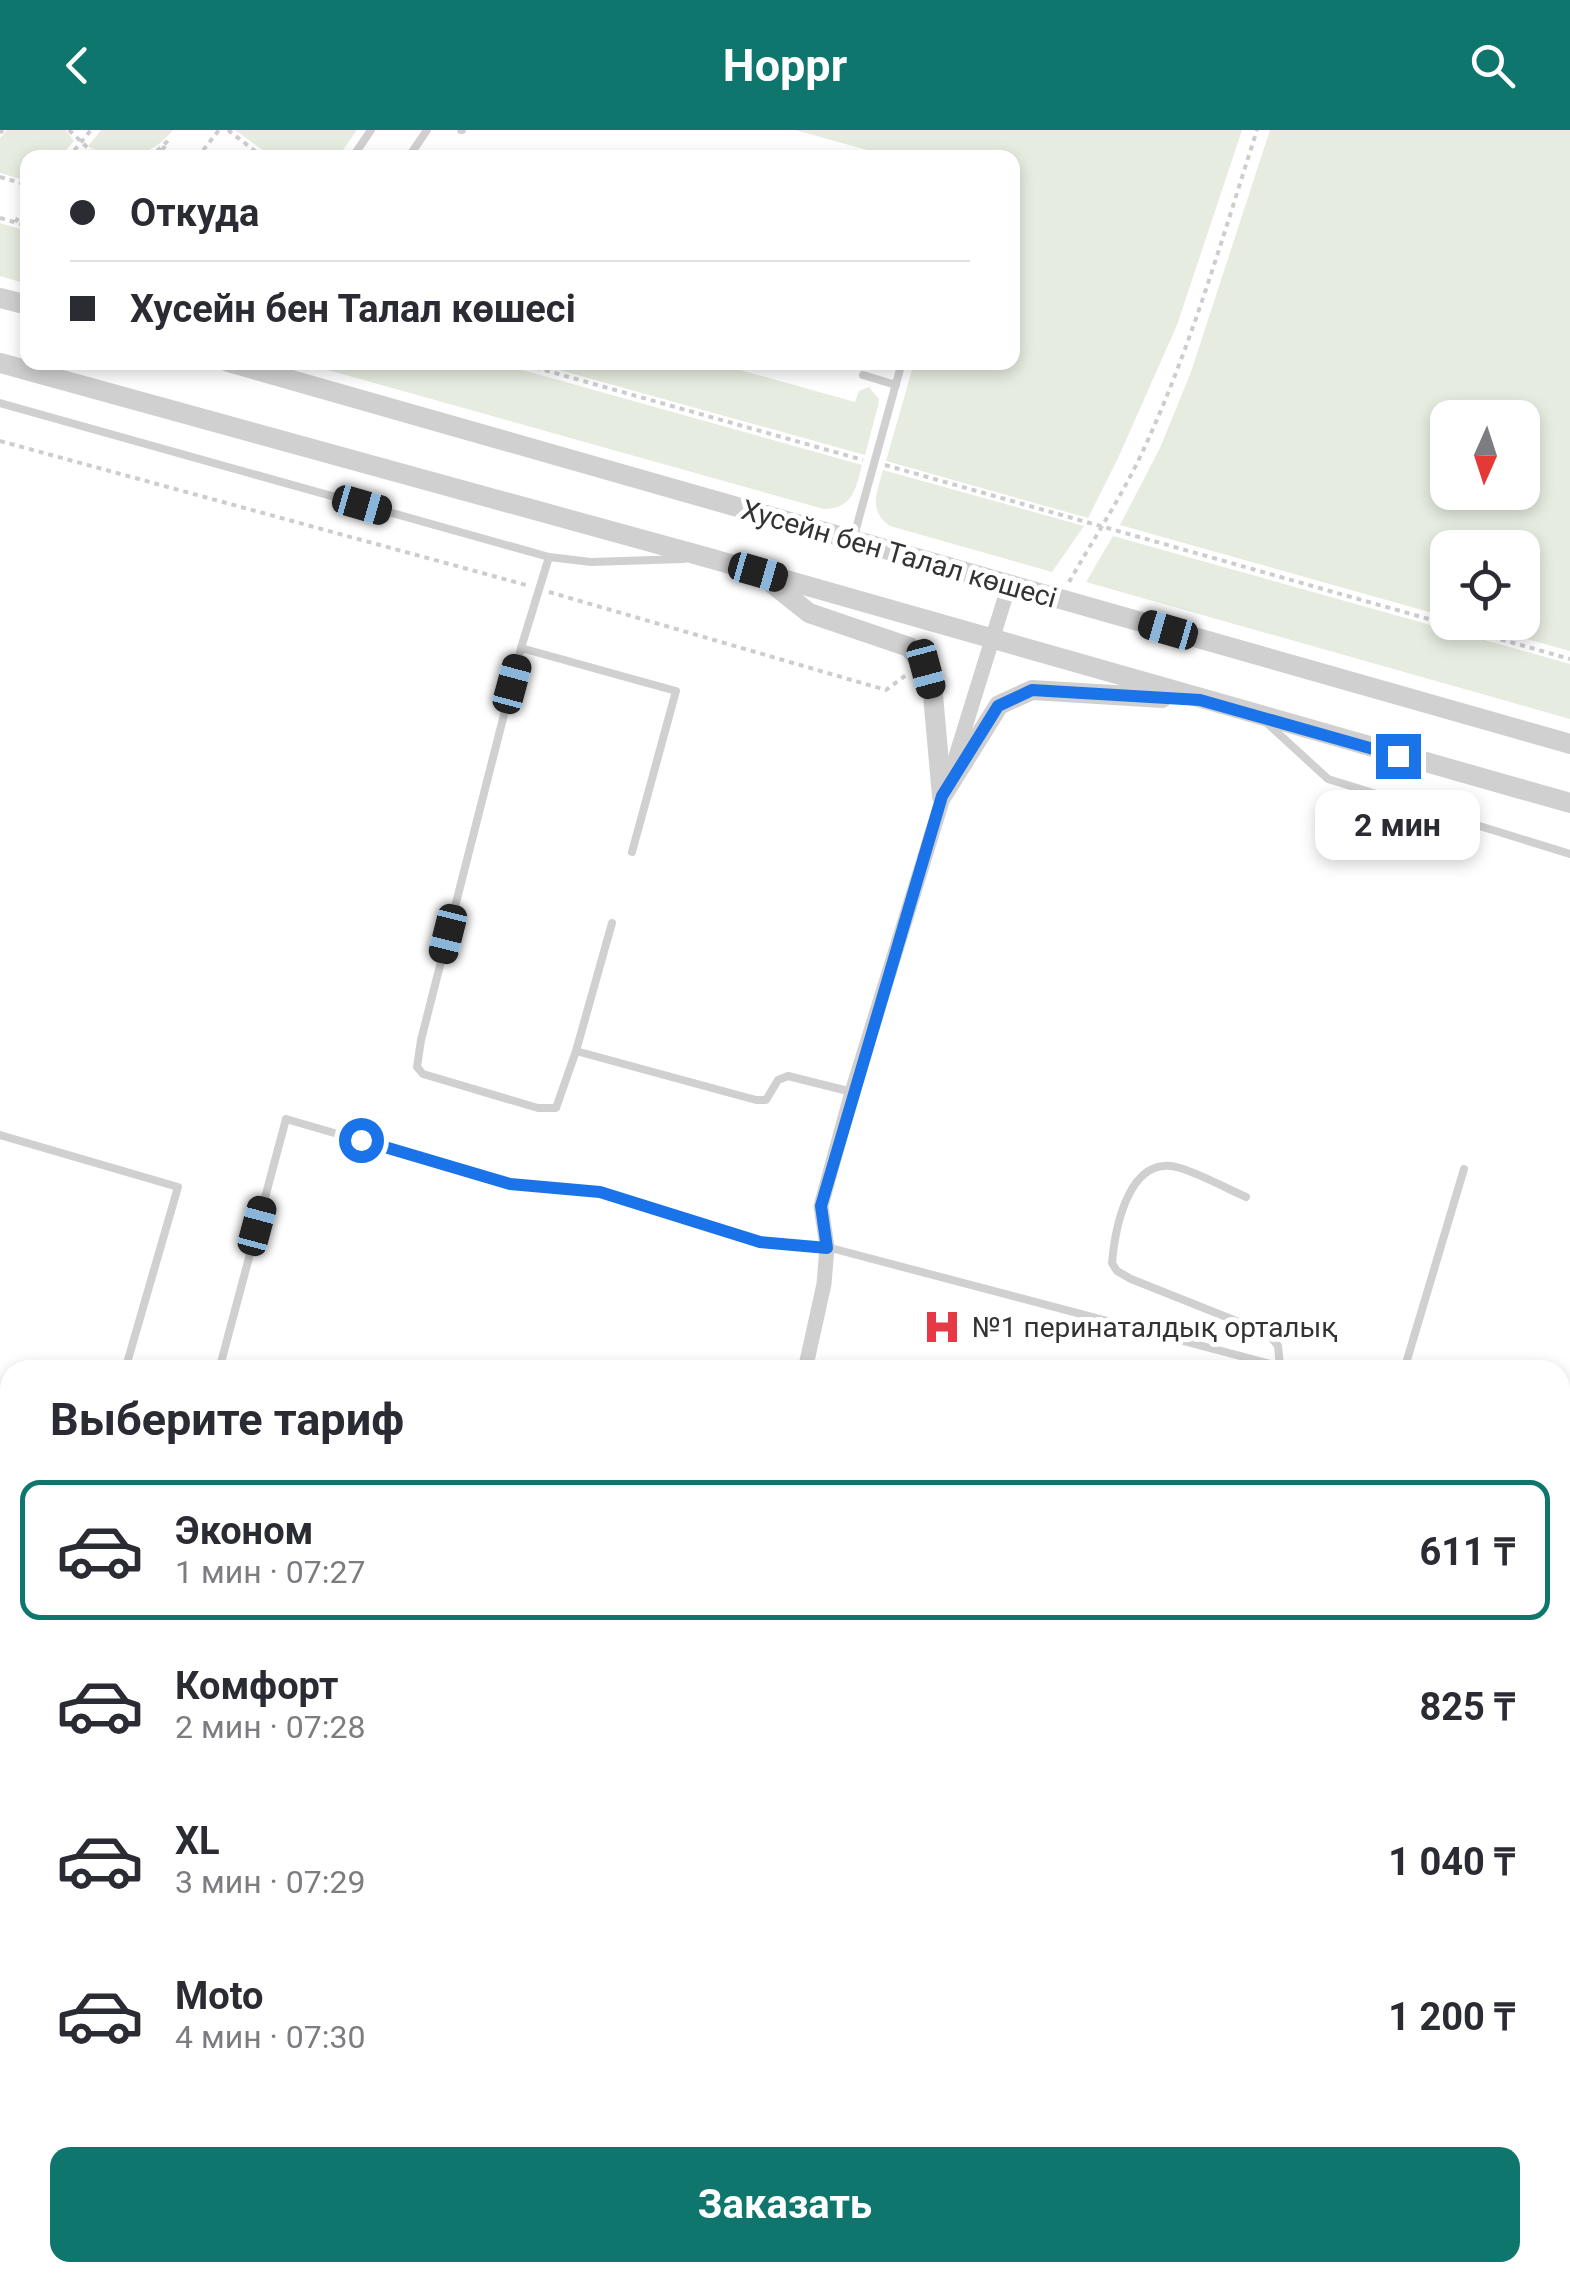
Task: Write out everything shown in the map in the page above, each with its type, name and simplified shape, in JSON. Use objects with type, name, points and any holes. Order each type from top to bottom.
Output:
[{"type":"street","name":"Хусейн бен Талал көшесі","points":[[25,370],[709,558],[1570,804]]},
{"type":"street","name":"Хусейн бен Талал көшесі","points":[[256,370],[1570,744]]},
{"type":"street","points":[[758,572],[809,613],[910,648],[926,669],[934,695],[942,796]]},
{"type":"street","points":[[807,1360],[824,1284],[827,1248],[821,1206],[852,1092],[1009,585]]},
{"type":"street","points":[[942,796],[998,706],[1032,690],[1200,700]]},
{"type":"lane","points":[[852,540],[900,370]]},
{"type":"lane","points":[[863,375],[896,384]]},
{"type":"lane","points":[[0,403],[549,558],[591,562],[709,558]]},
{"type":"lane","points":[[549,558],[521,648],[421,1040],[418,1067],[423,1074],[547,1109],[556,1108],[612,923]]},
{"type":"lane","points":[[521,648],[676,691],[632,852]]},
{"type":"lane","points":[[1261,717],[1328,778],[1570,854]]},
{"type":"lane","points":[[576,1052],[756,1100],[766,1100],[778,1080],[788,1076],[852,1092]]},
{"type":"lane","points":[[222,1360],[286,1119],[510,1184],[600,1192],[760,1242],[827,1248],[1257,1360]]},
{"type":"lane","points":[[0,1134],[178,1187],[128,1360]]},
{"type":"lane","points":[[1246,1197],[1177,1166],[1146,1173],[1137,1178],[1128,1194],[1112,1263],[1131,1279],[1269,1334],[1278,1346],[1279,1360]]},
{"type":"lane","points":[[1407,1360],[1464,1169]]},
{"type":"path","points":[[69,130],[93,150]]},
{"type":"path","points":[[74,150],[91,130]]},
{"type":"path","points":[[162,150],[178,130]]},
{"type":"path","points":[[203,150],[219,130]]},
{"type":"path","points":[[228,130],[254,150]]},
{"type":"path","points":[[1059,599],[1140,458],[1170,390],[1257,130]]},
{"type":"path","points":[[158,150],[171,138]]},
{"type":"path","points":[[14,222],[20,215]]},
{"type":"path","points":[[0,218],[20,224]]},
{"type":"path","points":[[544,370],[864,460]]},
{"type":"path","points":[[0,442],[538,588],[886,690],[922,663]]},
{"type":"path","points":[[884,465],[1570,658]]},
{"type":"shaded area","points":[[7,130],[66,130],[74,141],[66,150],[20,150],[20,179],[0,173],[0,138]]},
{"type":"shaded area","points":[[101,130],[173,130],[148,150],[95,150],[88,146]]},
{"type":"shaded area","points":[[235,130],[357,130],[343,150],[262,150]]},
{"type":"shaded area","points":[[795,130],[1242,130],[1177,325],[1088,518],[886,461],[912,370],[1020,370],[1020,150],[867,150]]},
{"type":"shaded area","points":[[1270,130],[1570,130],[1570,651],[1530,640],[1540,640],[1540,530],[1430,530],[1430,612],[1120,525],[1160,448],[1191,372]]},
{"type":"shaded area","points":[[0,223],[20,229],[20,282],[0,276]]},
{"type":"shaded area","points":[[328,370],[522,370],[862,465],[847,501],[824,509]]},
{"type":"shaded area","points":[[559,370],[740,370],[855,402],[859,391],[869,387],[879,399],[865,455]]},
{"type":"shaded area","points":[[883,470],[1084,526],[1052,572],[890,526],[877,507]]},
{"type":"shaded area","points":[[1113,536],[1430,625],[1430,640],[1484,640],[1570,664],[1570,719],[1086,582]]},
{"type":"place","name":"№1 перинаталдық орталық","points":[[942,1327]]},
{"type":"route","points":[[361,1140],[510,1184],[600,1192],[760,1242],[827,1248],[821,1206],[942,796],[998,706],[1032,690],[1200,700],[1398,756]]}]
